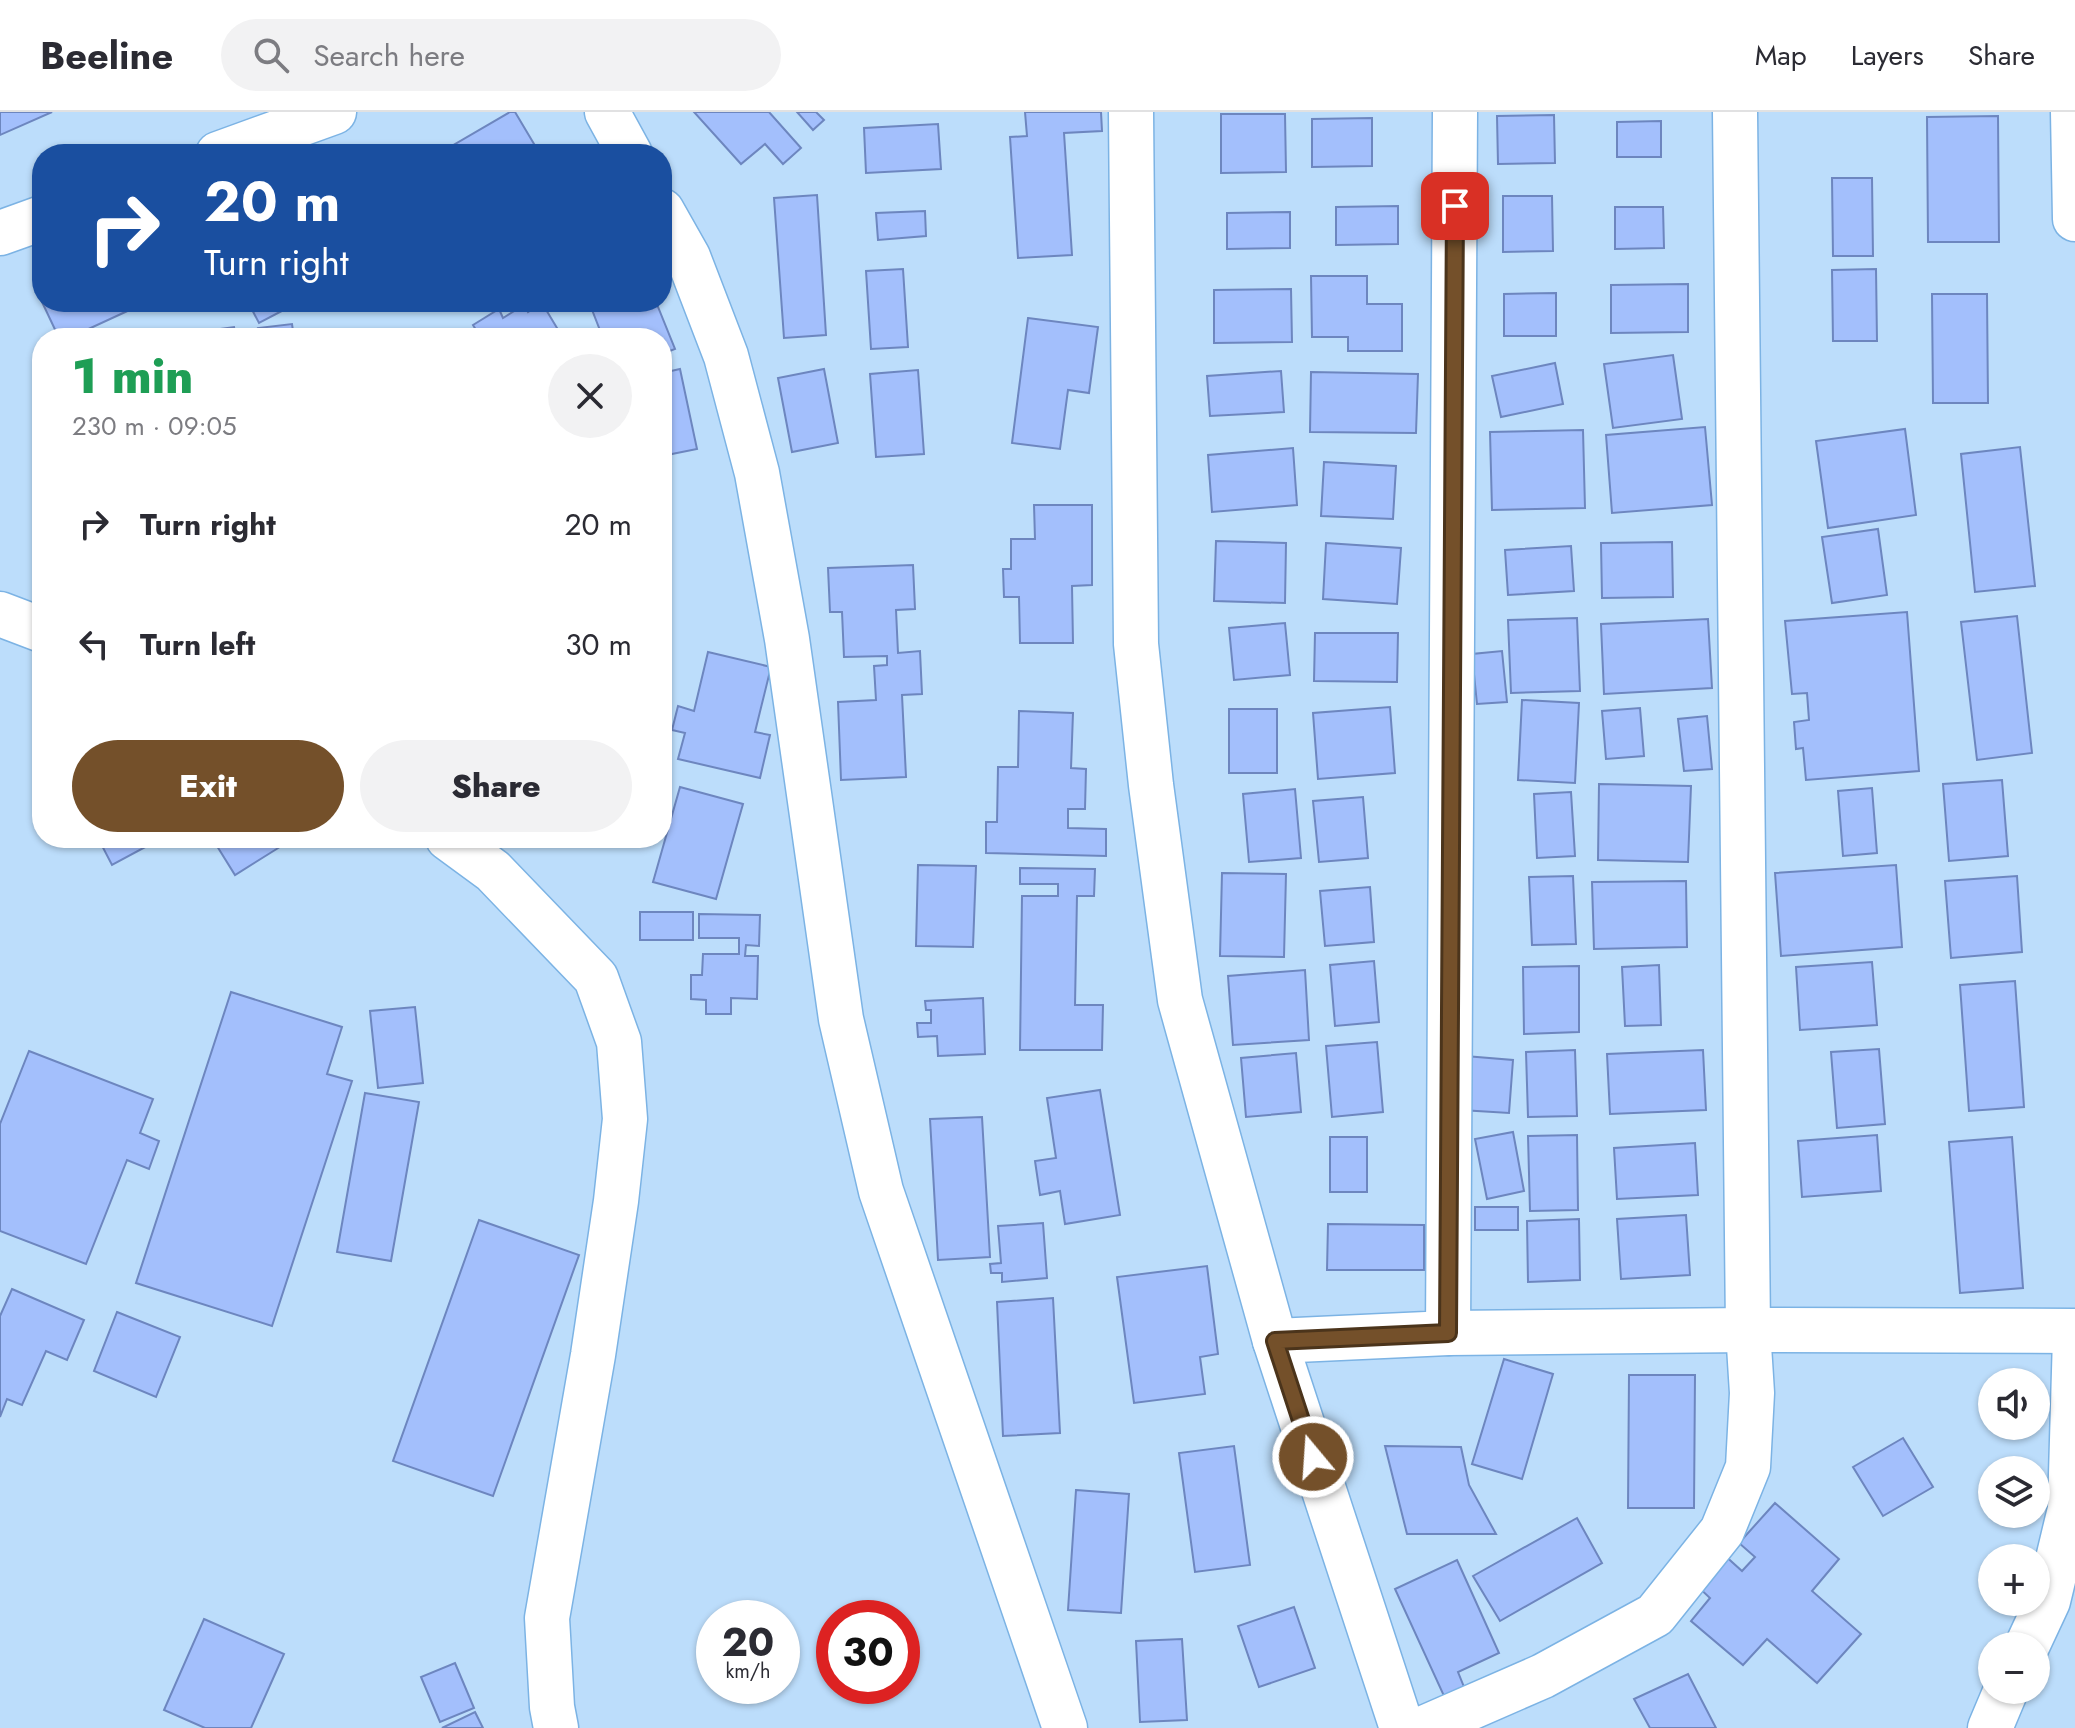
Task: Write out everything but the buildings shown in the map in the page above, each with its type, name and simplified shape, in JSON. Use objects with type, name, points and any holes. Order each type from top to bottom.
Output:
[{"type":"street","points":[[246,144],[334,112]]},
{"type":"street","points":[[607,112],[625,144]]},
{"type":"street","points":[[1131,112],[1136,644],[1151,785],[1180,1000],[1275,1341],[1399,1725],[1543,1676],[1655,1615],[1722,1531],[1748,1467],[1752,1393],[1748,1330],[1735,112]]},
{"type":"street","points":[[1448,1333],[1455,112]]},
{"type":"street","points":[[2073,112],[2075,219]]},
{"type":"street","points":[[0,233],[32,222]]},
{"type":"street","points":[[672,229],[688,257],[726,356],[757,473],[787,639],[841,1019],[881,1191],[1065,1728]]},
{"type":"street","points":[[0,614],[32,626]]},
{"type":"street","points":[[462,848],[493,871],[596,978],[619,1042],[625,1119],[616,1201],[593,1355],[547,1618],[556,1728]]},
{"type":"street","points":[[1275,1341],[1448,1333],[1748,1330],[2075,1334],[2070,1509],[2048,1601],[2034,1632]]},
{"type":"street","points":[[1990,1728],[2000,1704]]},
{"type":"route","points":[[1313,1457],[1275,1341],[1448,1333],[1455,206]]}]
